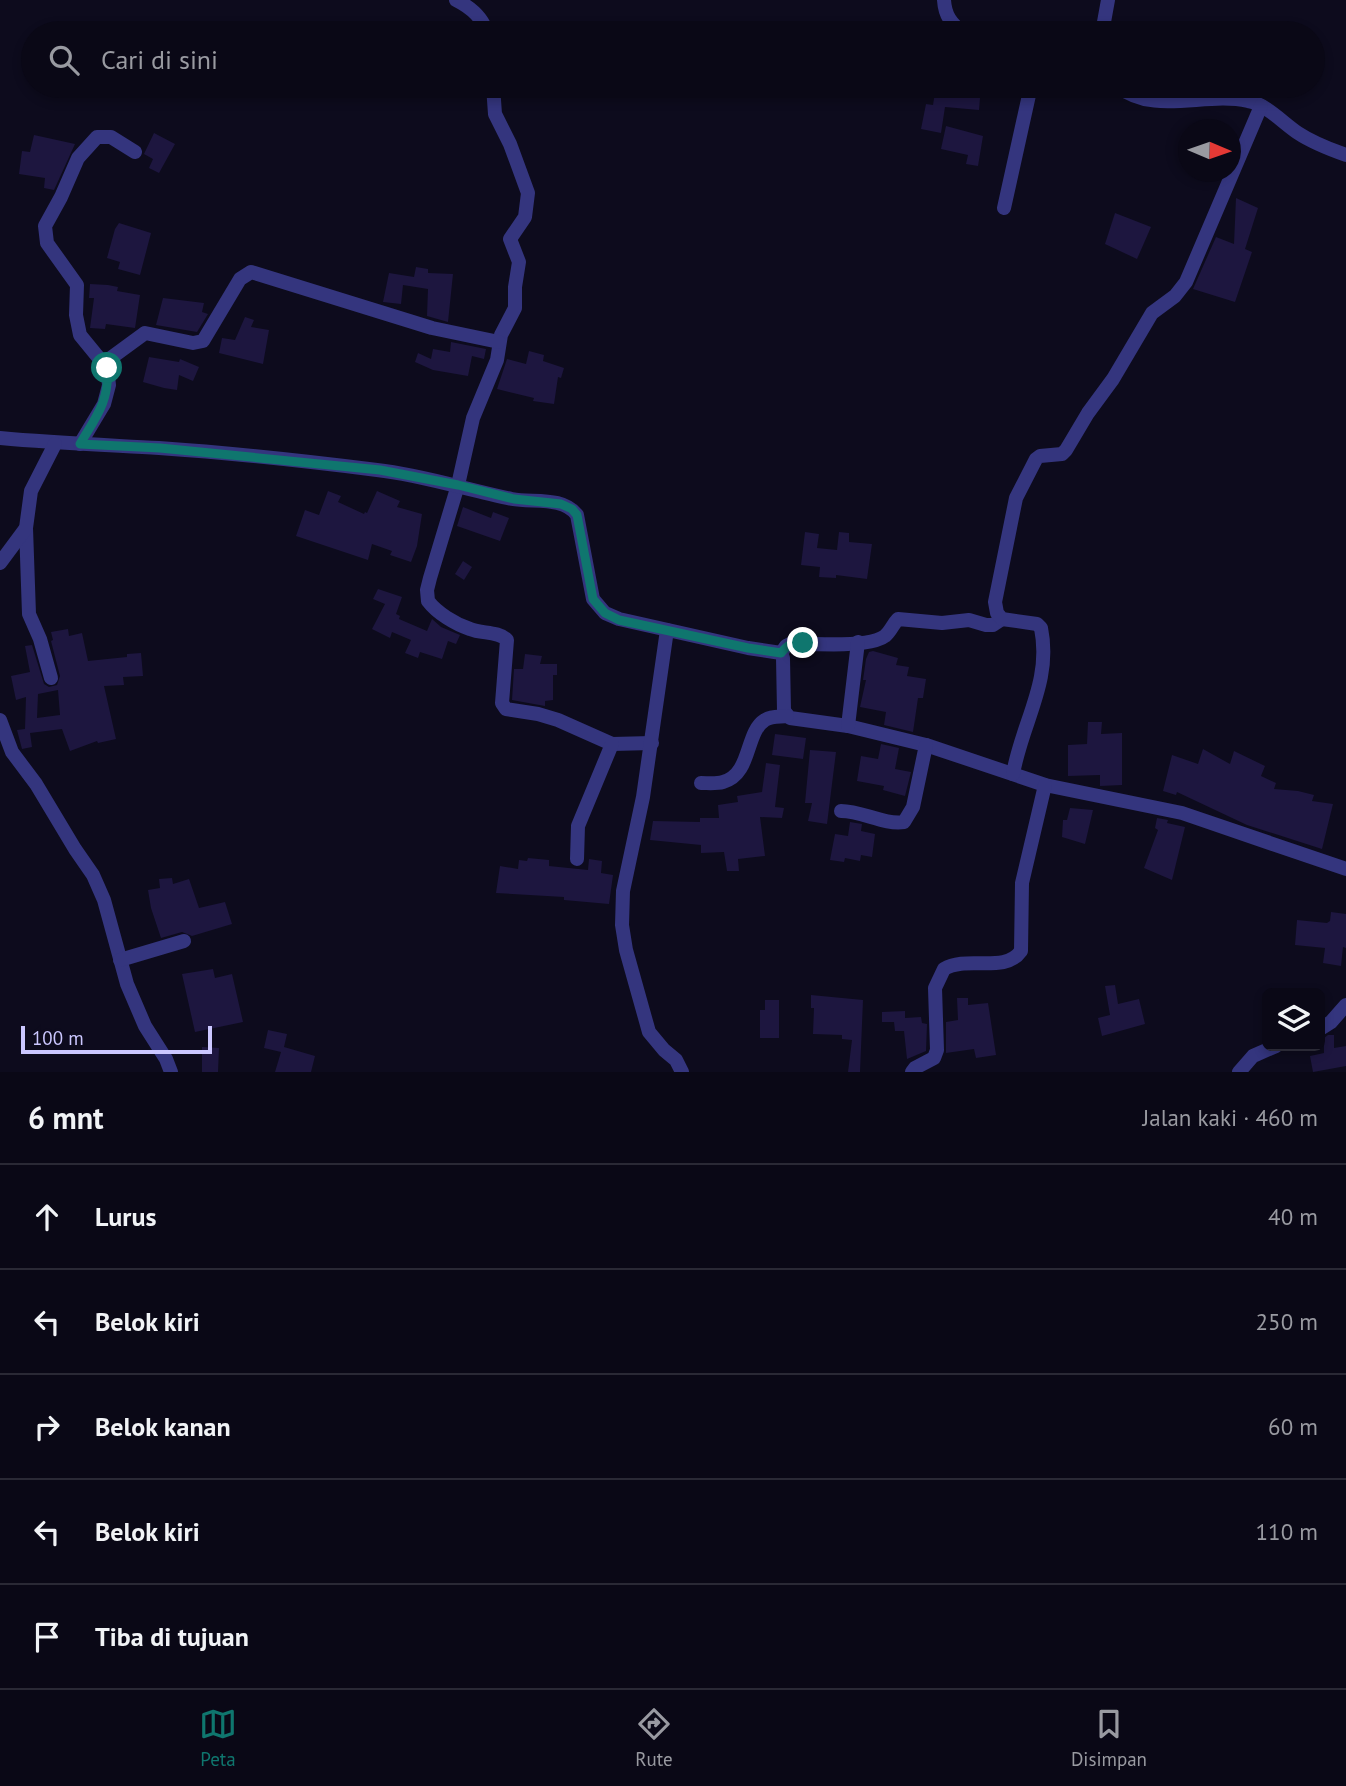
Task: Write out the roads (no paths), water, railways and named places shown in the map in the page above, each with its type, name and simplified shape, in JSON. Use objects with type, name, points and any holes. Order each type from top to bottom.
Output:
[{"type":"street","points":[[456,0],[472,10],[481,21]]},
{"type":"street","points":[[944,0],[944,11],[949,21]]},
{"type":"street","points":[[1104,21],[1108,0]]},
{"type":"street","points":[[494,98],[495,114],[527,188],[525,217],[511,236],[519,262],[515,308],[499,342],[497,360],[473,418],[458,485],[427,595],[430,604],[448,618],[470,630],[500,635],[507,640],[502,703],[504,707],[558,720],[612,744],[652,743]]},
{"type":"street","points":[[1004,208],[1028,98]]},
{"type":"street","points":[[1141,98],[1164,101],[1223,98],[1251,101],[1312,142],[1346,155]]},
{"type":"street","points":[[1002,619],[997,613],[996,593],[1016,498],[1023,481],[1040,456],[1055,456],[1066,450],[1152,313],[1175,296],[1186,282],[1261,106]]},
{"type":"street","points":[[80,444],[104,404],[109,385],[107,368],[80,335],[76,315],[77,285],[47,243],[45,226],[78,158],[97,137],[111,136],[135,152]]},
{"type":"street","points":[[104,363],[145,333],[193,343],[203,341],[240,279],[251,272],[432,328],[499,342]]},
{"type":"street","points":[[0,438],[174,449],[380,470],[514,499],[561,504],[572,509],[580,526],[589,582],[598,607],[619,620],[781,653]]},
{"type":"street","points":[[51,678],[40,639],[29,614],[26,528],[31,491],[55,443]]},
{"type":"street","points":[[0,563],[26,528]]},
{"type":"street","points":[[781,653],[792,643],[834,645],[878,639],[885,636],[898,619],[942,623],[969,620],[993,625],[1002,619],[1037,624],[1042,634],[1043,674],[1017,751],[1013,774]]},
{"type":"street","points":[[667,630],[643,797],[623,891],[622,925],[626,950],[649,1032],[676,1060],[682,1072]]},
{"type":"street","points":[[848,726],[858,642]]},
{"type":"street","points":[[781,653],[784,711],[787,716]]},
{"type":"street","points":[[701,783],[724,782],[732,777],[746,760],[759,725],[772,717],[787,716],[848,726],[926,744],[1045,785],[1182,813],[1346,869]]},
{"type":"street","points":[[0,720],[12,752],[36,784],[93,875],[104,900],[135,1004],[171,1072]]},
{"type":"street","points":[[577,859],[578,826],[612,744]]},
{"type":"street","points":[[841,811],[897,823],[904,822],[913,807],[926,744]]},
{"type":"street","points":[[912,1072],[934,1058],[937,1050],[936,988],[944,969],[962,962],[1004,963],[1017,957],[1021,951],[1022,883],[1045,785]]},
{"type":"street","points":[[121,960],[184,942]]},
{"type":"street","points":[[1325,1026],[1332,1023],[1346,1005]]},
{"type":"street","points":[[1239,1072],[1253,1056],[1264,1051]]}]
